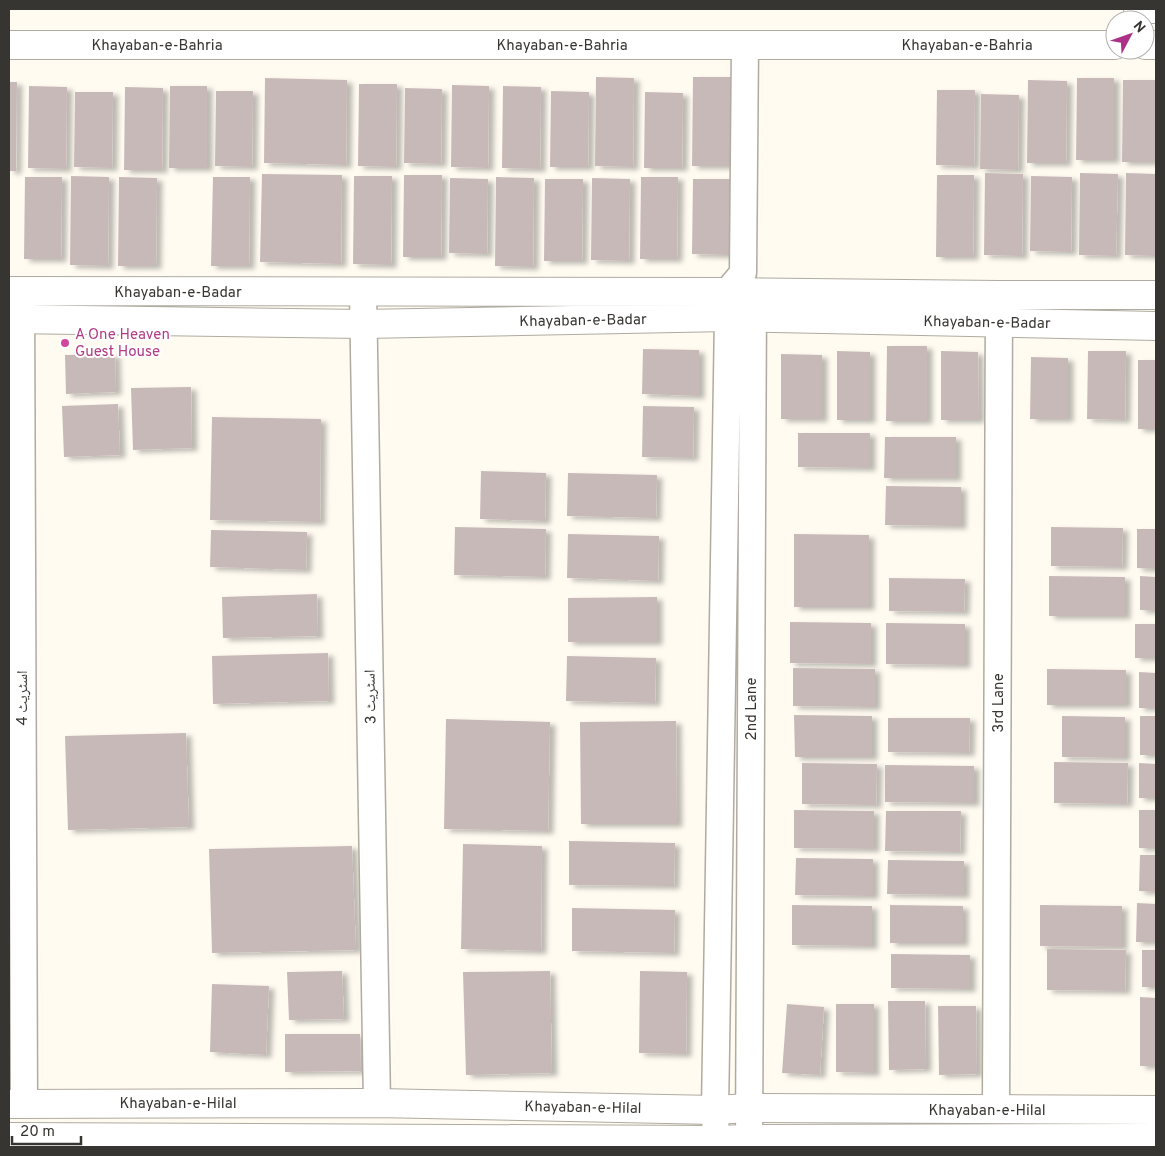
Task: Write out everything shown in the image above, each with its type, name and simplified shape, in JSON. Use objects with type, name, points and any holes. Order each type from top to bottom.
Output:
[{"type":"main road","points":[[1138,9],[1156,9]]},
{"type":"main road","name":"Khayaban-e-Bahria","points":[[9,45],[1105,44]]},
{"type":"main road","name":"Khayaban-e-Badar","points":[[15,292],[363,292],[741,299],[1156,295]]},
{"type":"main road","name":"Khayaban-e-Badar","points":[[14,319],[363,324],[741,299],[1000,322],[1156,326]]},
{"type":"main road","points":[[64,1137],[65,1103]]},
{"type":"main road","name":"Khayaban-e-Hilal","points":[[16,1104],[377,1103],[715,1110],[750,1108],[1156,1110]]},
{"type":"main road","points":[[9,1137],[716,1144],[1156,1138]]},
{"type":"street","points":[[716,1144],[715,1110],[741,299],[745,45]]},
{"type":"street","name":"اسٹریٹ 4","points":[[15,292],[16,1104]]},
{"type":"street","name":"اسٹریٹ 3","points":[[363,292],[377,1103]]},
{"type":"street","name":"3rd Lane","points":[[996,1110],[999,296]]},
{"type":"street","name":"2nd Lane","points":[[741,299],[749,1143]]},
{"type":"building","points":[[596,77],[634,78],[633,167],[595,166]]},
{"type":"building","points":[[693,77],[731,77],[730,166],[692,166]]},
{"type":"building","points":[[265,78],[347,80],[346,165],[264,163]]},
{"type":"building","points":[[1077,78],[1114,78],[1114,160],[1076,160]]},
{"type":"building","points":[[1028,80],[1067,81],[1066,163],[1027,163]]},
{"type":"building","points":[[1123,80],[1156,80],[1156,162],[1122,162]]},
{"type":"building","points":[[9,82],[17,82],[16,171],[9,171]]},
{"type":"building","points":[[359,84],[397,84],[396,167],[358,166]]},
{"type":"building","points":[[452,85],[489,86],[488,168],[451,167]]},
{"type":"building","points":[[29,86],[67,87],[66,169],[28,168]]},
{"type":"building","points":[[170,86],[207,86],[207,168],[169,168]]},
{"type":"building","points":[[503,86],[541,87],[540,169],[502,168]]},
{"type":"building","points":[[125,87],[163,88],[162,170],[124,170]]},
{"type":"building","points":[[405,88],[442,89],[441,164],[404,163]]},
{"type":"building","points":[[937,90],[975,90],[974,166],[936,165]]},
{"type":"building","points":[[216,91],[253,91],[252,167],[215,166]]},
{"type":"building","points":[[551,91],[589,92],[588,167],[550,167]]},
{"type":"building","points":[[75,92],[113,92],[112,168],[74,167]]},
{"type":"building","points":[[645,92],[683,93],[682,168],[644,168]]},
{"type":"building","points":[[981,94],[1019,95],[1018,170],[980,169]]},
{"type":"building","points":[[985,173],[1023,174],[1022,256],[984,255]]},
{"type":"building","points":[[1080,173],[1118,174],[1116,256],[1079,255]]},
{"type":"building","points":[[1126,173],[1156,174],[1156,256],[1125,255]]},
{"type":"building","points":[[262,174],[342,175],[341,264],[260,262]]},
{"type":"building","points":[[404,175],[442,175],[441,257],[403,257]]},
{"type":"building","points":[[937,175],[974,175],[973,257],[936,257]]},
{"type":"building","points":[[71,176],[109,177],[108,266],[70,265]]},
{"type":"building","points":[[354,176],[392,176],[391,265],[353,264]]},
{"type":"building","points":[[1031,176],[1072,177],[1071,252],[1030,251]]},
{"type":"building","points":[[25,177],[62,177],[61,259],[24,259]]},
{"type":"building","points":[[119,177],[157,178],[156,266],[118,266]]},
{"type":"building","points":[[213,177],[250,177],[249,266],[211,266]]},
{"type":"building","points":[[496,177],[534,178],[533,267],[495,266]]},
{"type":"building","points":[[641,177],[678,177],[677,259],[640,259]]},
{"type":"building","points":[[450,178],[488,179],[487,254],[449,253]]},
{"type":"building","points":[[592,178],[630,179],[629,261],[591,260]]},
{"type":"building","points":[[545,179],[583,179],[582,261],[544,261]]},
{"type":"building","points":[[693,179],[730,179],[730,255],[692,254]]},
{"type":"building","points":[[887,346],[927,346],[927,421],[886,421]]},
{"type":"building","points":[[643,349],[699,350],[699,396],[642,394]]},
{"type":"building","points":[[837,351],[870,352],[870,420],[837,420]]},
{"type":"building","points":[[941,351],[978,352],[979,420],[941,420]]},
{"type":"building","points":[[1088,351],[1126,351],[1125,420],[1087,419]]},
{"type":"building","points":[[115,354],[116,392],[66,394],[65,355]]},
{"type":"building","points":[[781,354],[822,355],[822,419],[781,419]]},
{"type":"building","points":[[1031,357],[1068,358],[1068,419],[1030,419]]},
{"type":"building","points":[[1138,360],[1156,360],[1156,429],[1138,429]]},
{"type":"building","points":[[191,387],[192,448],[133,450],[131,388]]},
{"type":"building","points":[[118,404],[120,455],[64,457],[62,406]]},
{"type":"building","points":[[643,406],[694,407],[693,458],[642,457]]},
{"type":"building","points":[[212,417],[321,419],[320,522],[210,520]]},
{"type":"building","points":[[798,433],[870,433],[870,468],[798,467]]},
{"type":"building","points":[[885,437],[956,437],[956,478],[884,478]]},
{"type":"building","points":[[481,471],[546,473],[545,521],[480,519]]},
{"type":"building","points":[[568,473],[657,475],[656,518],[567,516]]},
{"type":"building","points":[[886,486],[961,487],[961,526],[885,525]]},
{"type":"building","points":[[455,527],[546,529],[545,577],[454,575]]},
{"type":"building","points":[[1051,527],[1123,528],[1122,567],[1051,566]]},
{"type":"building","points":[[1137,529],[1156,529],[1156,569],[1137,568]]},
{"type":"building","points":[[211,530],[307,532],[306,570],[210,567]]},
{"type":"building","points":[[568,534],[659,536],[658,581],[567,578]]},
{"type":"building","points":[[794,534],[869,535],[869,607],[794,607]]},
{"type":"building","points":[[1049,576],[1125,577],[1125,616],[1049,616]]},
{"type":"building","points":[[1140,576],[1156,577],[1156,611],[1140,610]]},
{"type":"building","points":[[889,578],[965,579],[964,612],[889,611]]},
{"type":"building","points":[[317,594],[318,636],[223,638],[222,597]]},
{"type":"building","points":[[657,597],[657,642],[568,642],[568,598]]},
{"type":"building","points":[[790,622],[871,623],[871,664],[790,663]]},
{"type":"building","points":[[886,623],[965,624],[965,665],[886,664]]},
{"type":"building","points":[[1135,624],[1156,624],[1156,658],[1135,658]]},
{"type":"building","points":[[328,653],[329,701],[213,704],[212,656]]},
{"type":"building","points":[[567,656],[656,658],[655,703],[566,701]]},
{"type":"building","points":[[793,668],[875,669],[875,707],[793,706]]},
{"type":"building","points":[[1047,669],[1126,670],[1126,705],[1047,705]]},
{"type":"building","points":[[1139,672],[1156,673],[1156,708],[1139,708]]},
{"type":"building","points":[[794,715],[872,716],[872,757],[795,757]]},
{"type":"building","points":[[1062,716],[1125,717],[1125,758],[1062,757]]},
{"type":"building","points":[[1140,716],[1156,716],[1156,755],[1140,755]]},
{"type":"building","points":[[888,718],[970,718],[969,753],[888,752]]},
{"type":"building","points":[[446,719],[550,722],[548,831],[444,829]]},
{"type":"building","points":[[676,721],[677,824],[581,824],[580,722]]},
{"type":"building","points":[[186,733],[189,827],[68,830],[65,736]]},
{"type":"building","points":[[1054,762],[1128,763],[1127,804],[1054,803]]},
{"type":"building","points":[[802,763],[877,764],[876,805],[802,804]]},
{"type":"building","points":[[1139,763],[1156,764],[1156,798],[1139,798]]},
{"type":"building","points":[[885,765],[974,766],[974,803],[885,802]]},
{"type":"building","points":[[794,810],[874,811],[874,849],[794,848]]},
{"type":"building","points":[[1139,810],[1156,810],[1156,848],[1139,848]]},
{"type":"building","points":[[886,811],[961,811],[960,852],[885,851]]},
{"type":"building","points":[[569,841],[675,843],[674,886],[569,885]]},
{"type":"building","points":[[463,844],[542,846],[541,951],[461,949]]},
{"type":"building","points":[[352,846],[356,950],[212,953],[209,849]]},
{"type":"building","points":[[1140,855],[1156,855],[1156,892],[1139,891]]},
{"type":"building","points":[[796,858],[873,859],[873,896],[795,895]]},
{"type":"building","points":[[888,860],[964,861],[964,895],[887,894]]},
{"type":"building","points":[[1137,903],[1156,904],[1156,942],[1136,942]]},
{"type":"building","points":[[792,905],[872,906],[872,946],[792,945]]},
{"type":"building","points":[[890,905],[963,906],[963,943],[890,943]]},
{"type":"building","points":[[1040,905],[1122,906],[1122,947],[1040,946]]},
{"type":"building","points":[[572,908],[675,910],[674,953],[572,951]]},
{"type":"building","points":[[1047,949],[1126,950],[1125,991],[1047,990]]},
{"type":"building","points":[[1142,950],[1156,950],[1156,987],[1142,987]]},
{"type":"building","points":[[891,954],[970,955],[970,989],[891,988]]},
{"type":"building","points":[[342,971],[344,1019],[289,1020],[287,972]]},
{"type":"building","points":[[550,971],[552,1073],[466,1075],[463,972]]},
{"type":"building","points":[[640,971],[687,972],[686,1054],[639,1053]]},
{"type":"building","points":[[212,984],[269,986],[266,1055],[210,1052]]},
{"type":"building","points":[[1140,997],[1156,998],[1156,1066],[1140,1066]]},
{"type":"building","points":[[888,1001],[925,1001],[926,1069],[889,1070]]},
{"type":"building","points":[[787,1004],[824,1007],[820,1075],[782,1073]]},
{"type":"building","points":[[836,1004],[874,1004],[874,1073],[836,1072]]},
{"type":"building","points":[[938,1006],[976,1006],[977,1074],[939,1075]]},
{"type":"building","points":[[285,1034],[360,1034],[361,1071],[285,1072]]},
{"type":"place","name":"A One Heaven Guest House","points":[[65,343]]}]
